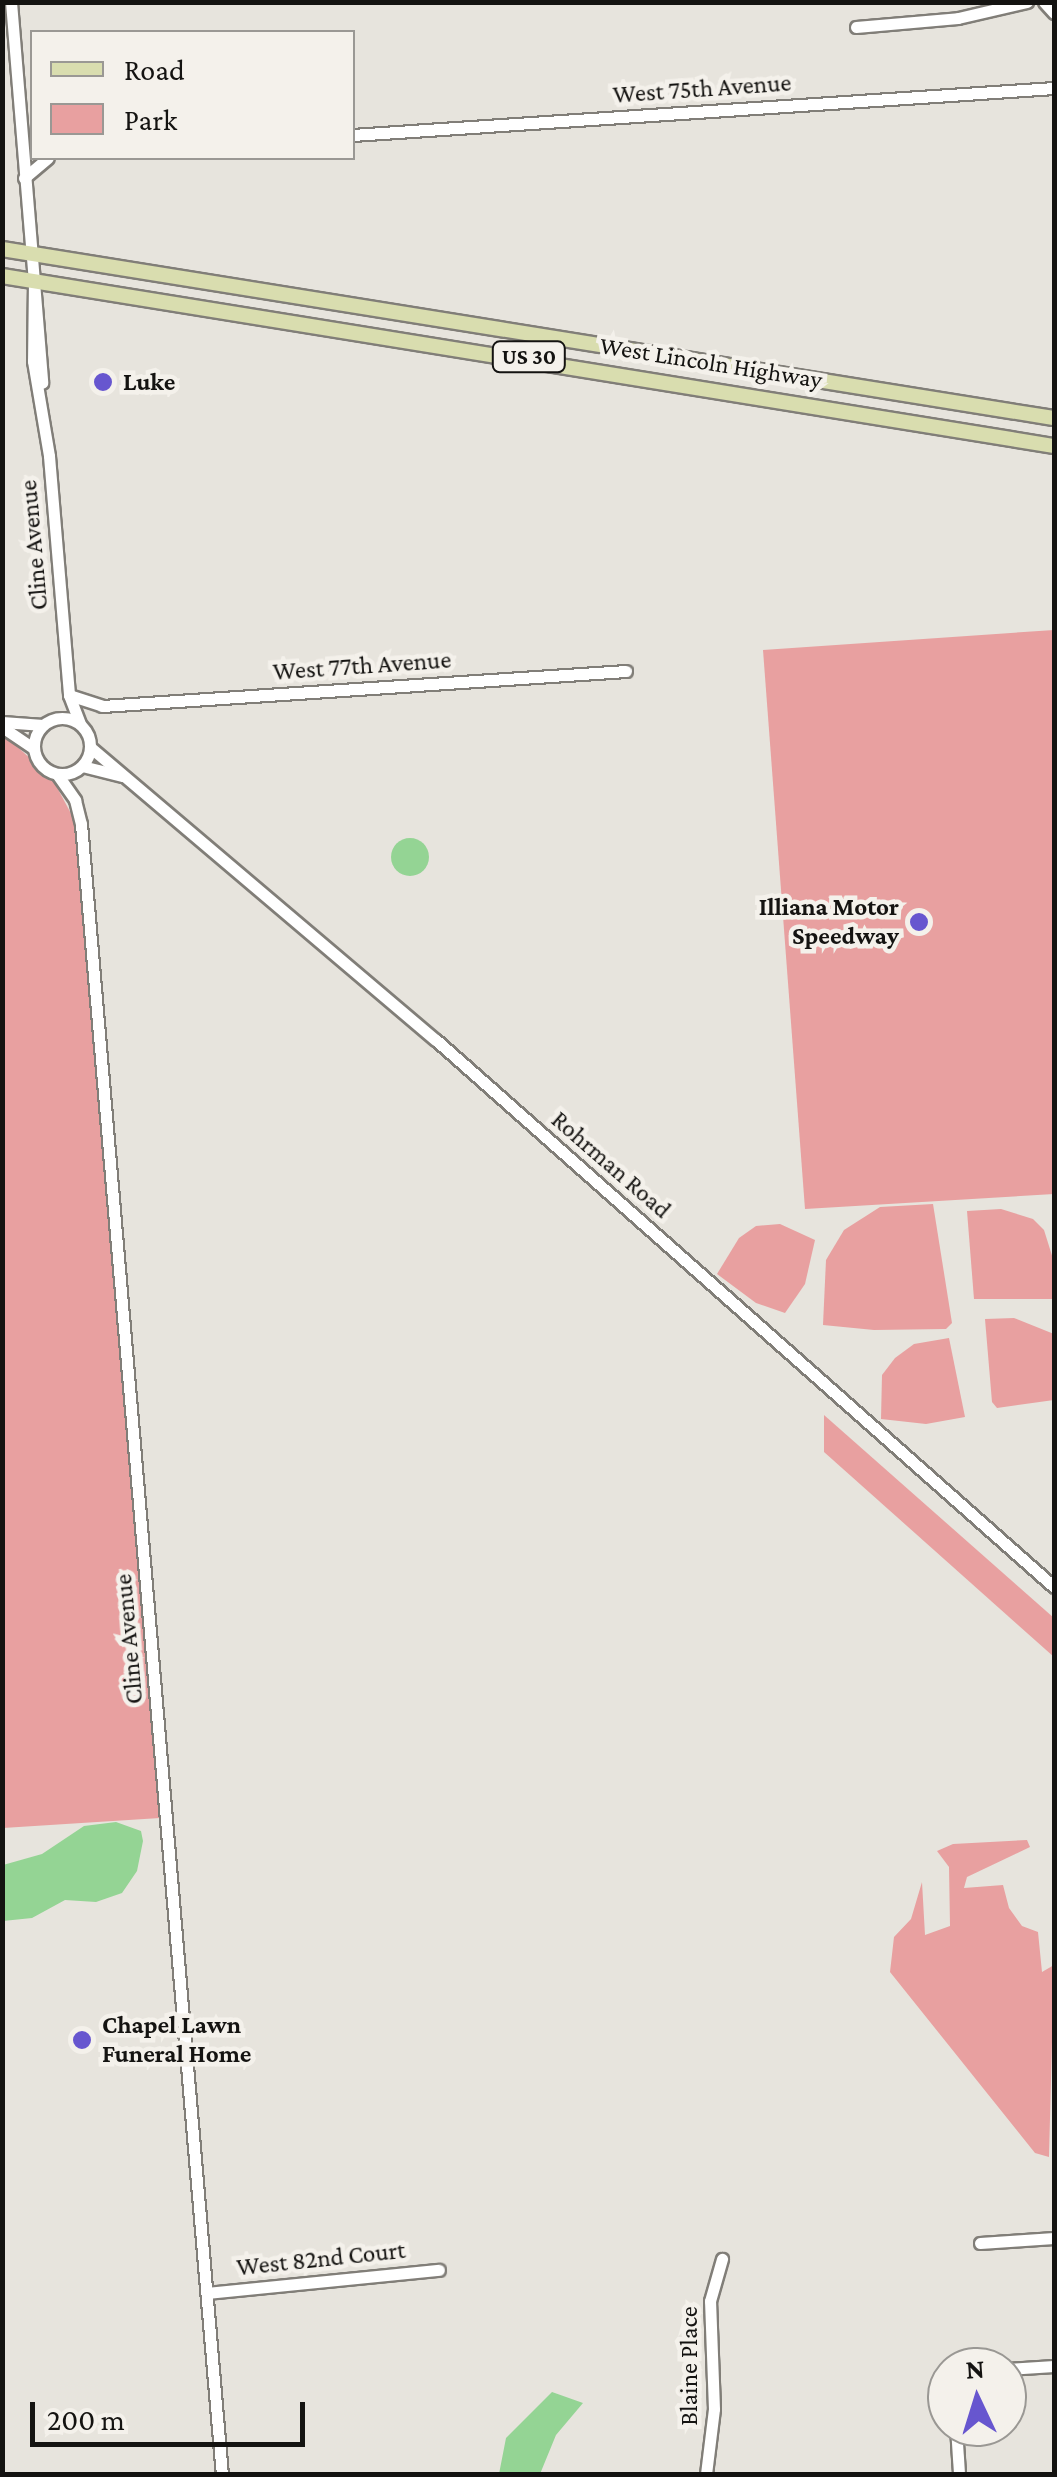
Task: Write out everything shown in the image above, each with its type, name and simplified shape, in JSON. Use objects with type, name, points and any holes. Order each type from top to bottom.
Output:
[{"type":"main road","name":"West Lincoln Highway","points":[[2,248],[1054,418]]},
{"type":"main road","name":"West Lincoln Highway","points":[[2,276],[858,409],[1054,446]]},
{"type":"street","name":"Cline Avenue","points":[[10,2],[27,145],[24,178],[34,281],[33,361],[40,392],[69,695],[81,725]]},
{"type":"street","points":[[856,27],[958,18],[1026,2]]},
{"type":"street","points":[[1044,2],[1054,13]]},
{"type":"street","name":"West 75th Avenue","points":[[355,135],[1054,88]]},
{"type":"street","points":[[24,178],[46,160]]},
{"type":"street","name":"West 77th Avenue","points":[[69,695],[102,706],[626,671]]},
{"type":"street","points":[[33,748],[46,723],[69,695]]},
{"type":"street","points":[[2,725],[81,725],[102,706]]},
{"type":"street","points":[[2,725],[33,748],[40,765],[58,774],[82,766],[90,747],[81,725]]},
{"type":"street","name":"Rohrman Road","points":[[90,747],[136,780],[1054,1586]]},
{"type":"street","name":"Cline Avenue","points":[[82,766],[75,800],[222,2474]]},
{"type":"street","name":"Rohrman Road","points":[[82,766],[136,780]]},
{"type":"street","name":"Cline Avenue","points":[[58,774],[75,800]]},
{"type":"street","points":[[980,2243],[1054,2238]]},
{"type":"street","name":"Blaine Place","points":[[706,2474],[714,2409],[710,2301],[722,2260]]},
{"type":"street","name":"West 82nd Court","points":[[207,2293],[440,2270]]},
{"type":"street","points":[[1027,2368],[1054,2366]]},
{"type":"street","points":[[957,2447],[959,2474]]},
{"type":"green space","name":"Illiana Motor Speedway","points":[[1054,630],[1054,1194],[805,1209],[763,650]]},
{"type":"green space","points":[[2,733],[52,778],[75,821],[160,1818],[3,1828]]},
{"type":"green space","points":[[933,1204],[952,1323],[946,1329],[874,1330],[823,1325],[826,1260],[844,1230],[880,1207]]},
{"type":"green space","points":[[1001,1209],[1033,1219],[1044,1230],[1054,1262],[1054,1299],[974,1299],[967,1211]]},
{"type":"green space","points":[[780,1224],[815,1240],[805,1284],[785,1313],[756,1303],[717,1274],[739,1238],[756,1226]]},
{"type":"green space","points":[[1014,1318],[1054,1334],[1054,1400],[997,1408],[992,1402],[985,1319]]},
{"type":"green space","points":[[949,1338],[965,1417],[926,1424],[881,1419],[882,1375],[895,1358],[914,1344]]},
{"type":"green space","points":[[824,1415],[1054,1618],[1054,1657],[824,1452]]},
{"type":"green space","points":[[1027,1840],[1030,1847],[967,1877],[964,1888],[1003,1885],[1009,1908],[1022,1926],[1038,1932],[1042,1972],[1054,1965],[1049,2157],[1035,2153],[890,1972],[894,1937],[911,1919],[922,1882],[925,1935],[950,1926],[949,1867],[937,1851],[953,1844]]},
{"type":"shaded area","points":[[410,838],[423,844],[429,857],[423,870],[410,876],[397,870],[391,857],[397,844]]},
{"type":"shaded area","points":[[116,1822],[141,1831],[143,1841],[137,1871],[122,1893],[96,1902],[65,1900],[32,1918],[3,1921],[3,1865],[42,1854],[84,1826]]},
{"type":"shaded area","points":[[552,2392],[583,2403],[556,2435],[540,2474],[499,2474],[506,2438]]},
{"type":"place","name":"Luke","points":[[103,382]]},
{"type":"place","name":"Illiana Motor Speedway","points":[[919,922]]},
{"type":"place","name":"Chapel Lawn Funeral Home","points":[[82,2040]]}]
